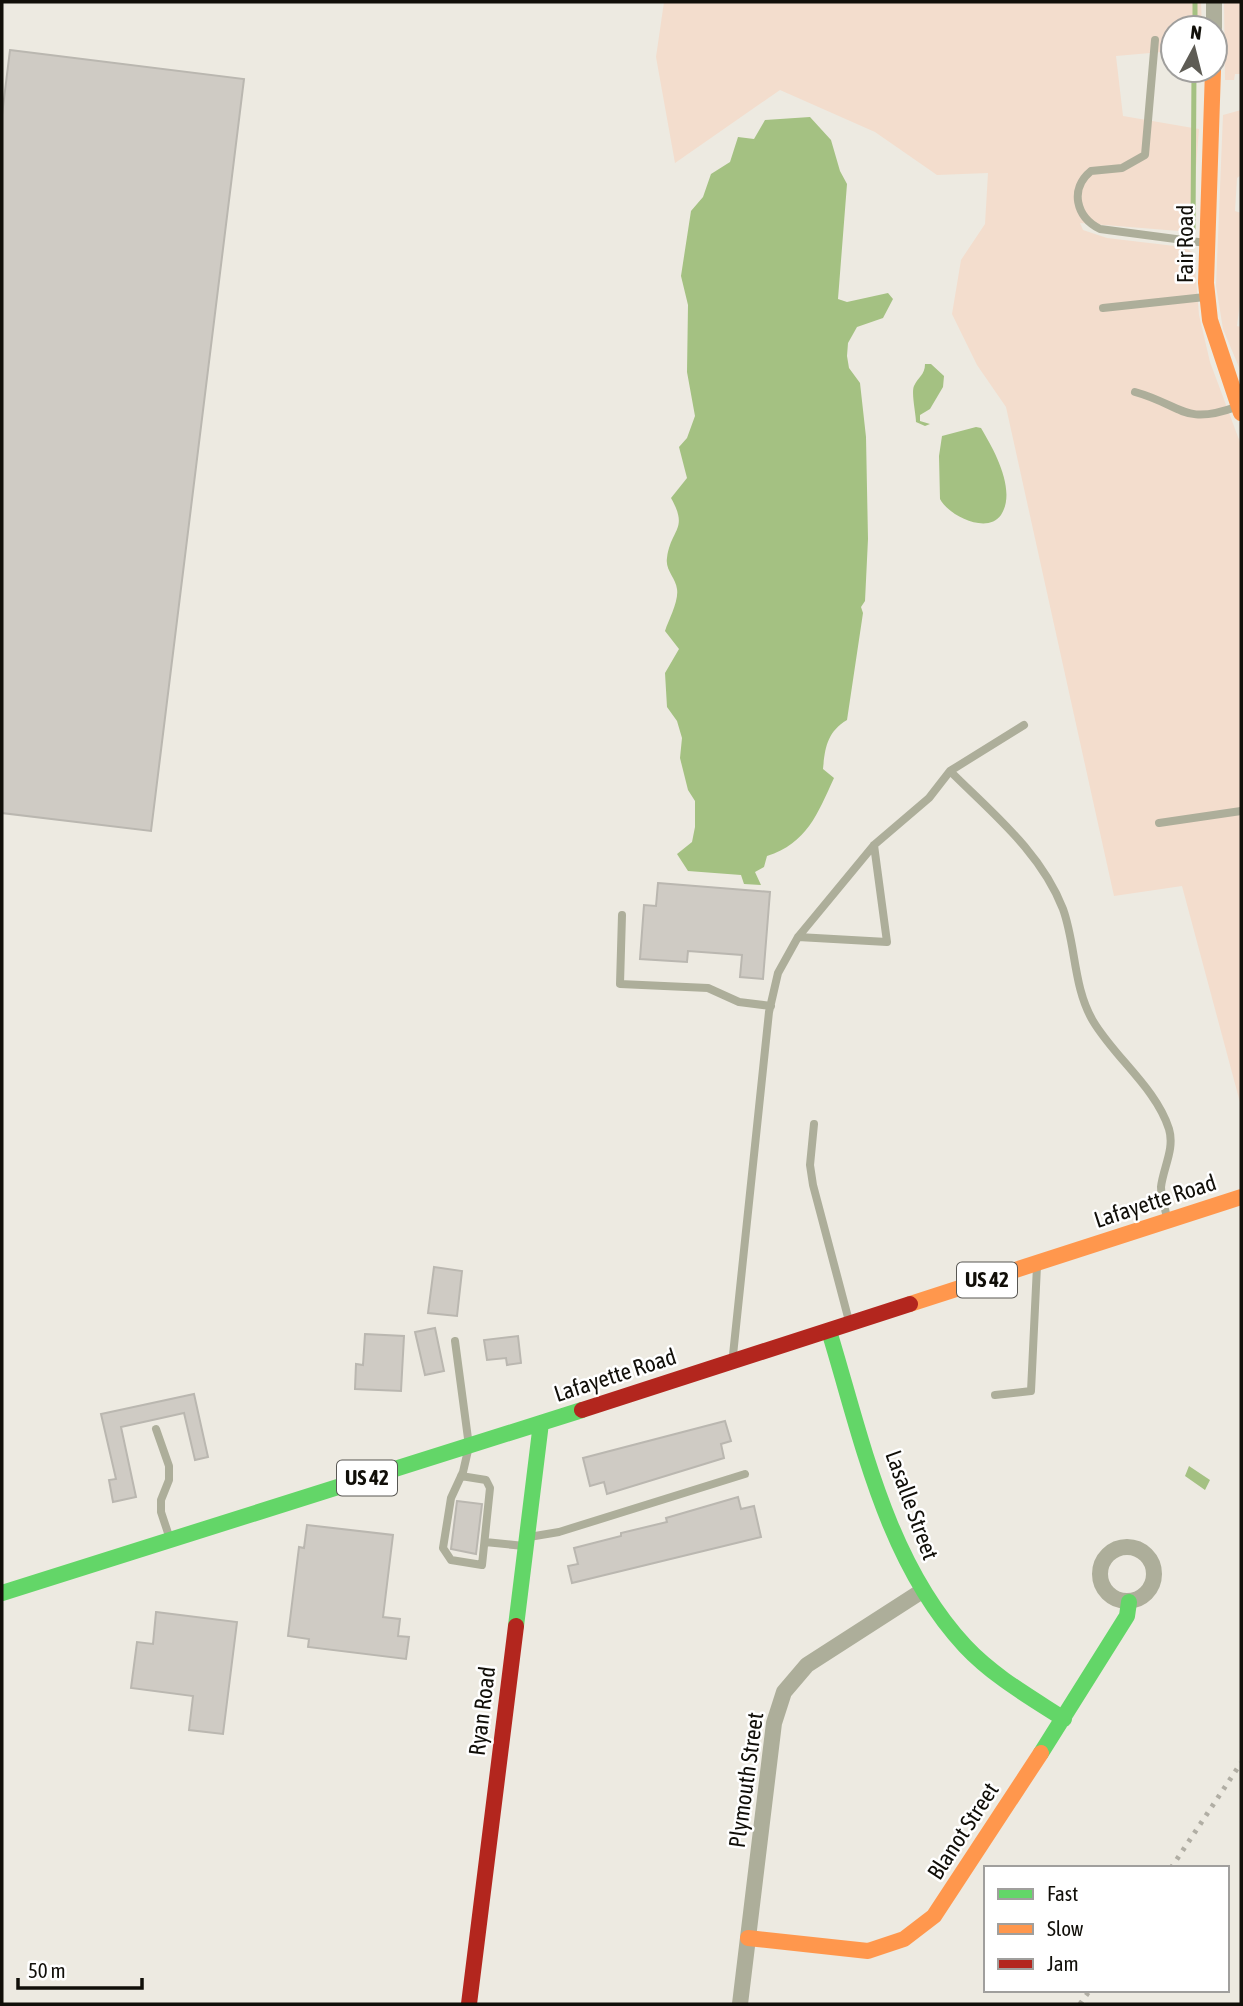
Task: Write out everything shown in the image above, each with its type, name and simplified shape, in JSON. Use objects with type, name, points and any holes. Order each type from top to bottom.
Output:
[{"type":"street","name":"Fair Road","points":[[1212,84],[1206,243],[1210,320],[1240,409]]},
{"type":"street","name":"Lafayette Road","points":[[2,1593],[733,1362],[1241,1197]]},
{"type":"street","name":"Lasalle Street","points":[[829,1331],[896,1538],[922,1591],[944,1623],[991,1669],[1064,1719]]},
{"type":"street","name":"Ryan Road","points":[[469,2004],[541,1423]]},
{"type":"street","name":"Plymouth Street","points":[[740,2004],[774,1723],[784,1692],[807,1665],[922,1591]]},
{"type":"street","name":"Blanot Street","points":[[748,1938],[868,1951],[887,1948],[914,1934],[934,1916],[1064,1719],[1127,1616],[1129,1602]]},
{"type":"lane","points":[[1155,40],[1144,155],[1122,168],[1091,171],[1079,187],[1078,206],[1087,220],[1100,229],[1206,243]]},
{"type":"lane","points":[[1103,308],[1208,296]]},
{"type":"lane","points":[[1135,392],[1189,416],[1213,415],[1240,409]]},
{"type":"lane","points":[[733,1362],[771,1006],[778,973],[799,937],[874,845],[929,798],[950,771],[1024,725]]},
{"type":"lane","points":[[950,771],[1026,846],[1045,871],[1063,911],[1081,994],[1093,1021],[1151,1096],[1170,1130],[1170,1152],[1161,1188],[1168,1221]]},
{"type":"lane","points":[[1159,822],[1241,811]]},
{"type":"lane","points":[[799,937],[887,942],[874,845]]},
{"type":"lane","points":[[622,915],[620,984],[708,988],[739,1002],[771,1006]]},
{"type":"lane","points":[[814,1124],[810,1165],[850,1324]]},
{"type":"lane","points":[[995,1395],[1031,1391],[1037,1263]]},
{"type":"lane","points":[[455,1341],[469,1446],[461,1476],[451,1498],[443,1548],[452,1560],[482,1565],[490,1488],[486,1480],[461,1476]]},
{"type":"lane","points":[[156,1429],[169,1466],[161,1512],[169,1539]]},
{"type":"lane","points":[[485,1542],[526,1542],[745,1474]]},
{"type":"shaded area","points":[[664,2],[1201,2],[1201,14],[1159,14],[1159,52],[1116,56],[1123,116],[1199,129],[1191,232],[1080,223],[1083,230],[1107,238],[1183,247],[1194,253],[1199,315],[1210,362],[1241,445],[1241,1106],[1182,886],[1114,896],[1006,407],[977,365],[952,314],[961,260],[985,224],[988,173],[937,175],[875,132],[780,90],[675,163],[656,57]]},
{"type":"shaded area","points":[[1224,2],[1241,2],[1241,74],[1235,74],[1234,80],[1229,80],[1229,14],[1224,14]]},
{"type":"shaded area","points":[[1241,110],[1241,175],[1237,178],[1235,211],[1241,213],[1241,294],[1237,326],[1241,327],[1241,372],[1223,329],[1216,286],[1223,115]]},
{"type":"shaded area","points":[[810,117],[831,140],[840,171],[847,184],[838,299],[847,302],[888,293],[893,299],[883,318],[857,327],[848,343],[849,368],[860,383],[866,437],[868,539],[865,601],[861,607],[863,613],[847,720],[831,735],[825,754],[823,769],[834,778],[809,826],[792,844],[767,856],[764,867],[755,872],[761,885],[744,884],[741,875],[688,871],[677,854],[692,842],[695,827],[695,801],[688,790],[680,758],[682,738],[677,721],[667,707],[665,673],[679,649],[665,631],[677,594],[667,562],[669,548],[679,523],[671,498],[687,478],[679,447],[687,438],[695,416],[687,372],[688,305],[681,276],[691,211],[703,197],[711,174],[730,162],[738,137],[754,139],[765,120]]},
{"type":"shaded area","points":[[925,364],[931,364],[944,376],[943,387],[930,409],[920,415],[920,421],[930,424],[925,426],[916,422],[913,393]]},
{"type":"shaded area","points":[[981,428],[1002,470],[1005,482],[1005,505],[1001,515],[995,521],[987,523],[978,523],[959,516],[940,499],[939,456],[942,436]]},
{"type":"shaded area","points":[[1189,1466],[1210,1480],[1205,1490],[1185,1476]]},
{"type":"building","points":[[10,50],[244,79],[151,831],[2,813],[2,115]]},
{"type":"building","points":[[658,883],[770,892],[763,979],[740,977],[742,955],[688,951],[687,962],[640,959],[644,905],[656,906]]},
{"type":"building","points":[[434,1267],[462,1271],[457,1316],[428,1313]]},
{"type":"building","points":[[435,1328],[444,1371],[425,1375],[415,1332]]},
{"type":"building","points":[[365,1334],[404,1336],[401,1391],[355,1389],[356,1364],[363,1365]]},
{"type":"building","points":[[518,1336],[521,1363],[507,1365],[506,1358],[487,1360],[484,1340]]},
{"type":"building","points":[[194,1394],[208,1457],[195,1460],[184,1413],[121,1427],[136,1497],[113,1502],[109,1480],[116,1479],[101,1414]]},
{"type":"building","points":[[725,1421],[731,1441],[721,1444],[724,1458],[607,1494],[604,1482],[590,1486],[583,1458]]},
{"type":"building","points":[[738,1497],[741,1509],[754,1506],[761,1537],[572,1583],[568,1566],[578,1564],[574,1548],[667,1522],[666,1518]]},
{"type":"building","points":[[457,1501],[482,1504],[476,1554],[451,1549]]},
{"type":"building","points":[[307,1525],[393,1535],[383,1617],[400,1619],[398,1636],[409,1637],[406,1659],[308,1647],[309,1639],[288,1636],[299,1547],[304,1548]]},
{"type":"building","points":[[156,1612],[237,1622],[223,1734],[189,1730],[193,1696],[131,1688],[137,1642],[153,1644]]},
{"type":"waterway","points":[[1195,2],[1195,14]]},
{"type":"waterway","points":[[1193,229],[1194,84]]},
{"type":"railway","points":[[1172,1866],[1241,1763]]},
{"type":"railway","points":[[1080,2004],[1089,1992]]},
{"type":"traffic: fast","points":[[829,1331],[880,1497],[915,1576],[938,1612],[976,1657],[1012,1686],[1064,1719]]},
{"type":"traffic: fast","points":[[2,1593],[582,1410]]},
{"type":"traffic: fast","points":[[516,1626],[541,1423]]},
{"type":"traffic: fast","points":[[1041,1753],[1127,1616],[1129,1602]]},
{"type":"traffic: slow","points":[[1213,84],[1206,283],[1210,320],[1241,413]]},
{"type":"traffic: slow","points":[[910,1304],[1241,1197]]},
{"type":"traffic: slow","points":[[748,1938],[868,1951],[904,1939],[934,1916],[1041,1753]]},
{"type":"traffic: jam","points":[[582,1410],[910,1304]]},
{"type":"traffic: jam","points":[[469,2004],[516,1626]]}]
